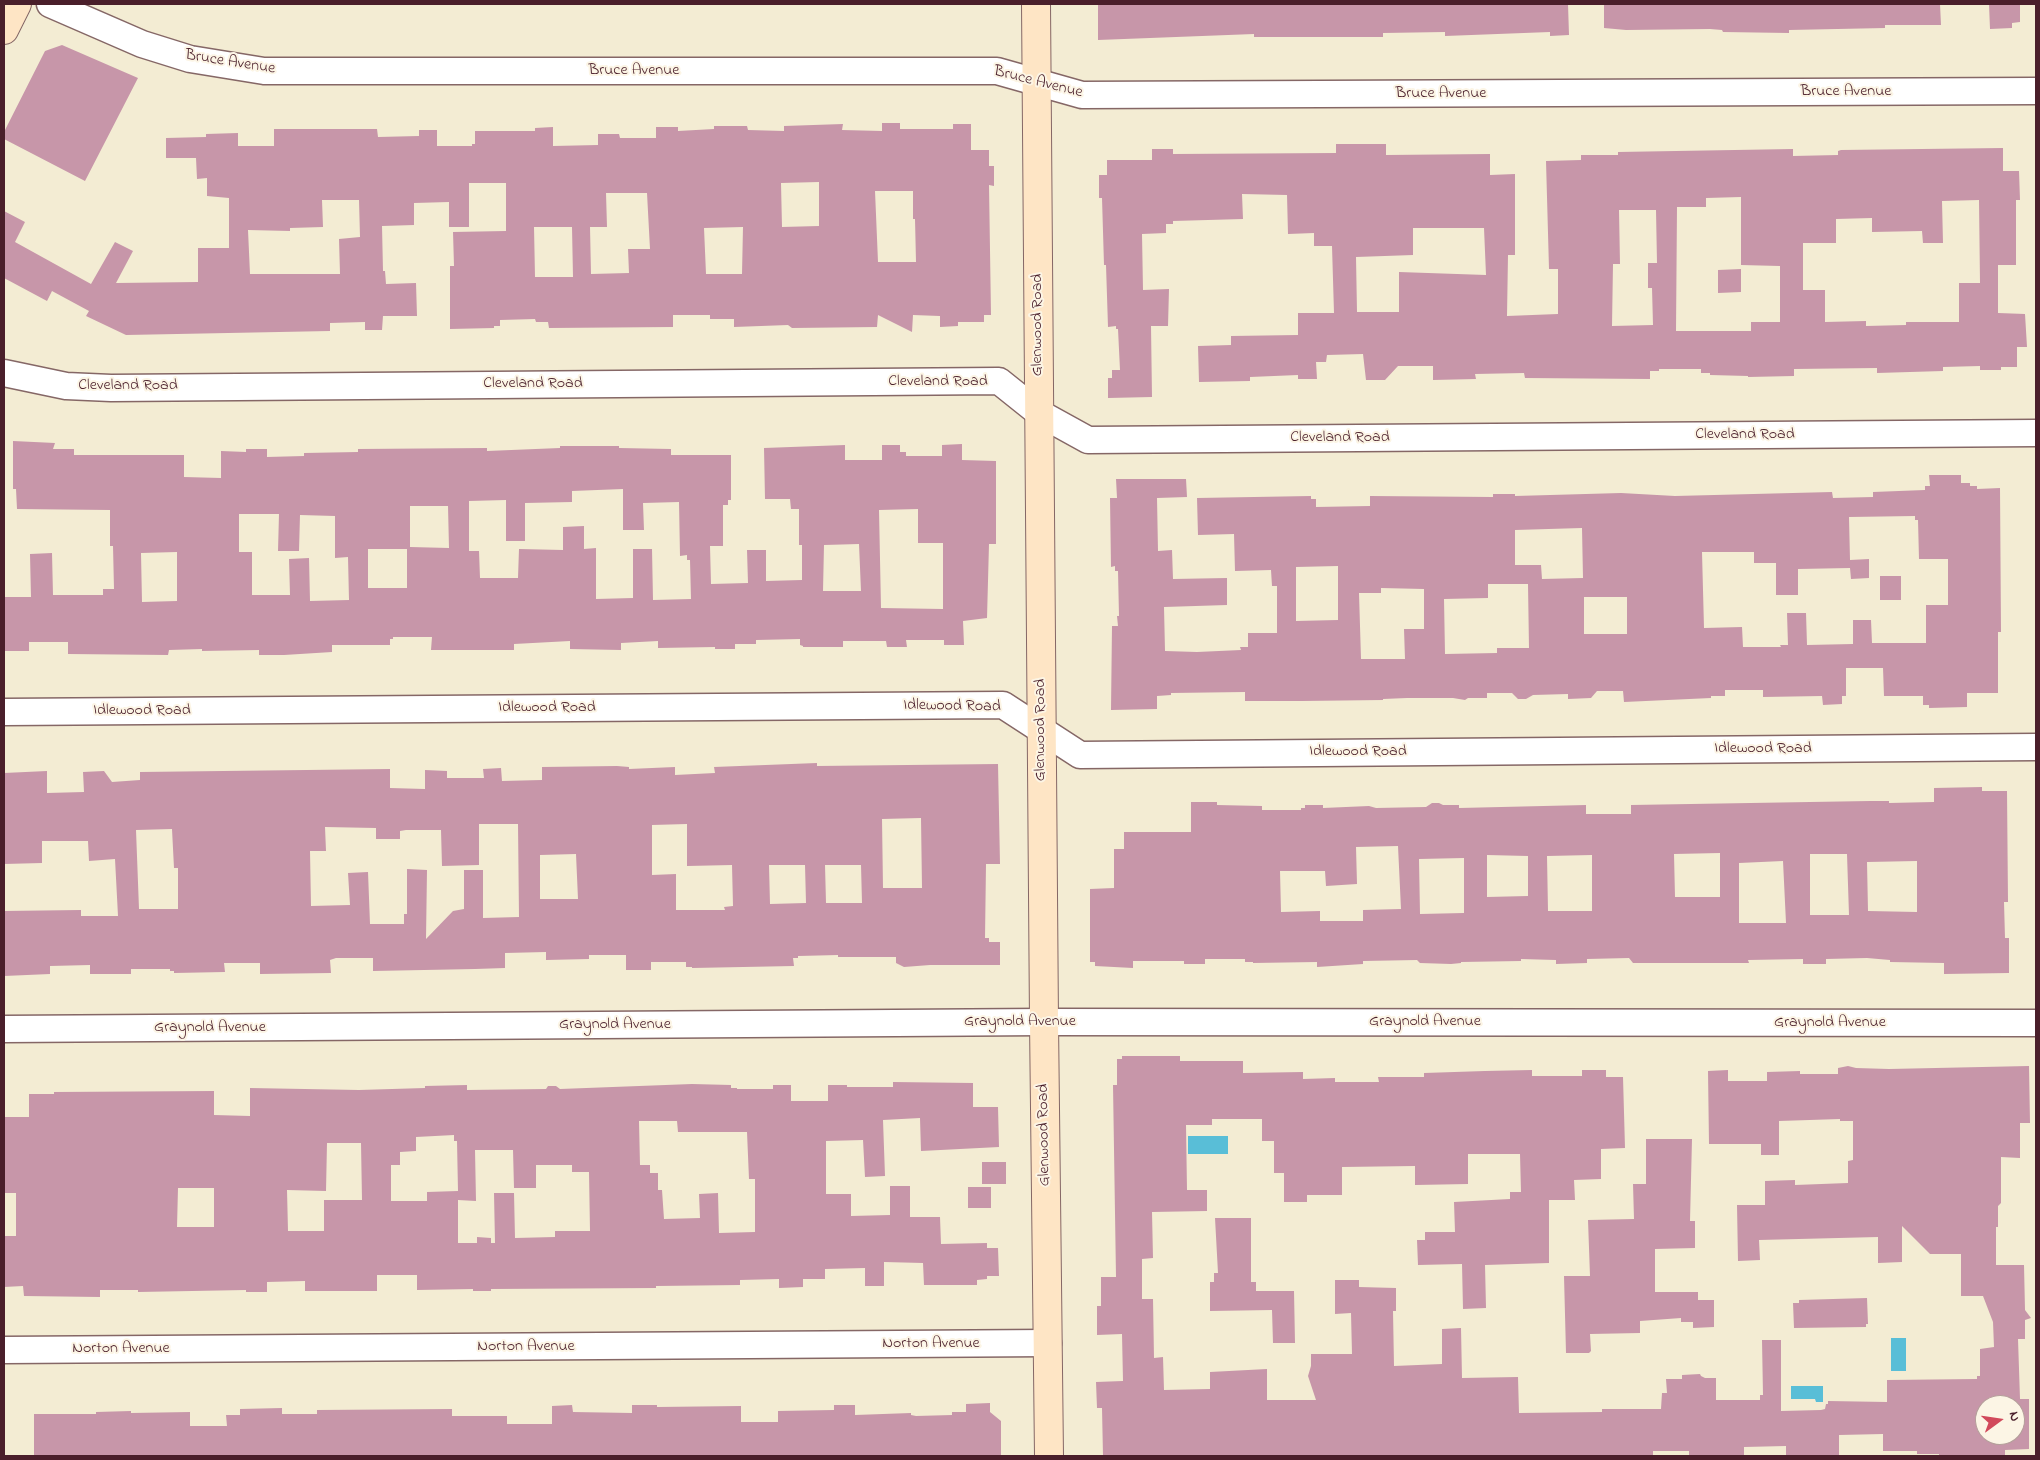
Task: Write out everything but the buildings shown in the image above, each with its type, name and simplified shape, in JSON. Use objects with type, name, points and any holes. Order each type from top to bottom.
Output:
[{"type":"street","points":[[4,30],[17,4]]},
{"type":"street","name":"Bruce Avenue","points":[[50,4],[142,44],[190,59],[264,71],[997,70],[1082,96],[2036,91]]},
{"type":"street","name":"Glenwood Road","points":[[1036,4],[1041,730],[1050,1456]]},
{"type":"street","name":"Cleveland Road","points":[[4,373],[66,386],[112,388],[999,381],[1039,413],[1088,440],[2036,433]]},
{"type":"street","name":"Idlewood Road","points":[[4,712],[1003,705],[1080,755],[2036,747]]},
{"type":"street","name":"Graynold Avenue","points":[[4,1029],[1044,1022],[2036,1023]]},
{"type":"street","name":"Norton Avenue","points":[[4,1350],[1048,1343]]},
{"type":"water","points":[[1188,1136],[1228,1136],[1228,1154],[1188,1154]]},
{"type":"water","points":[[1891,1338],[1906,1338],[1906,1371],[1891,1371]]},
{"type":"water","points":[[1791,1386],[1823,1386],[1823,1402],[1816,1402],[1815,1399],[1791,1399]]}]
